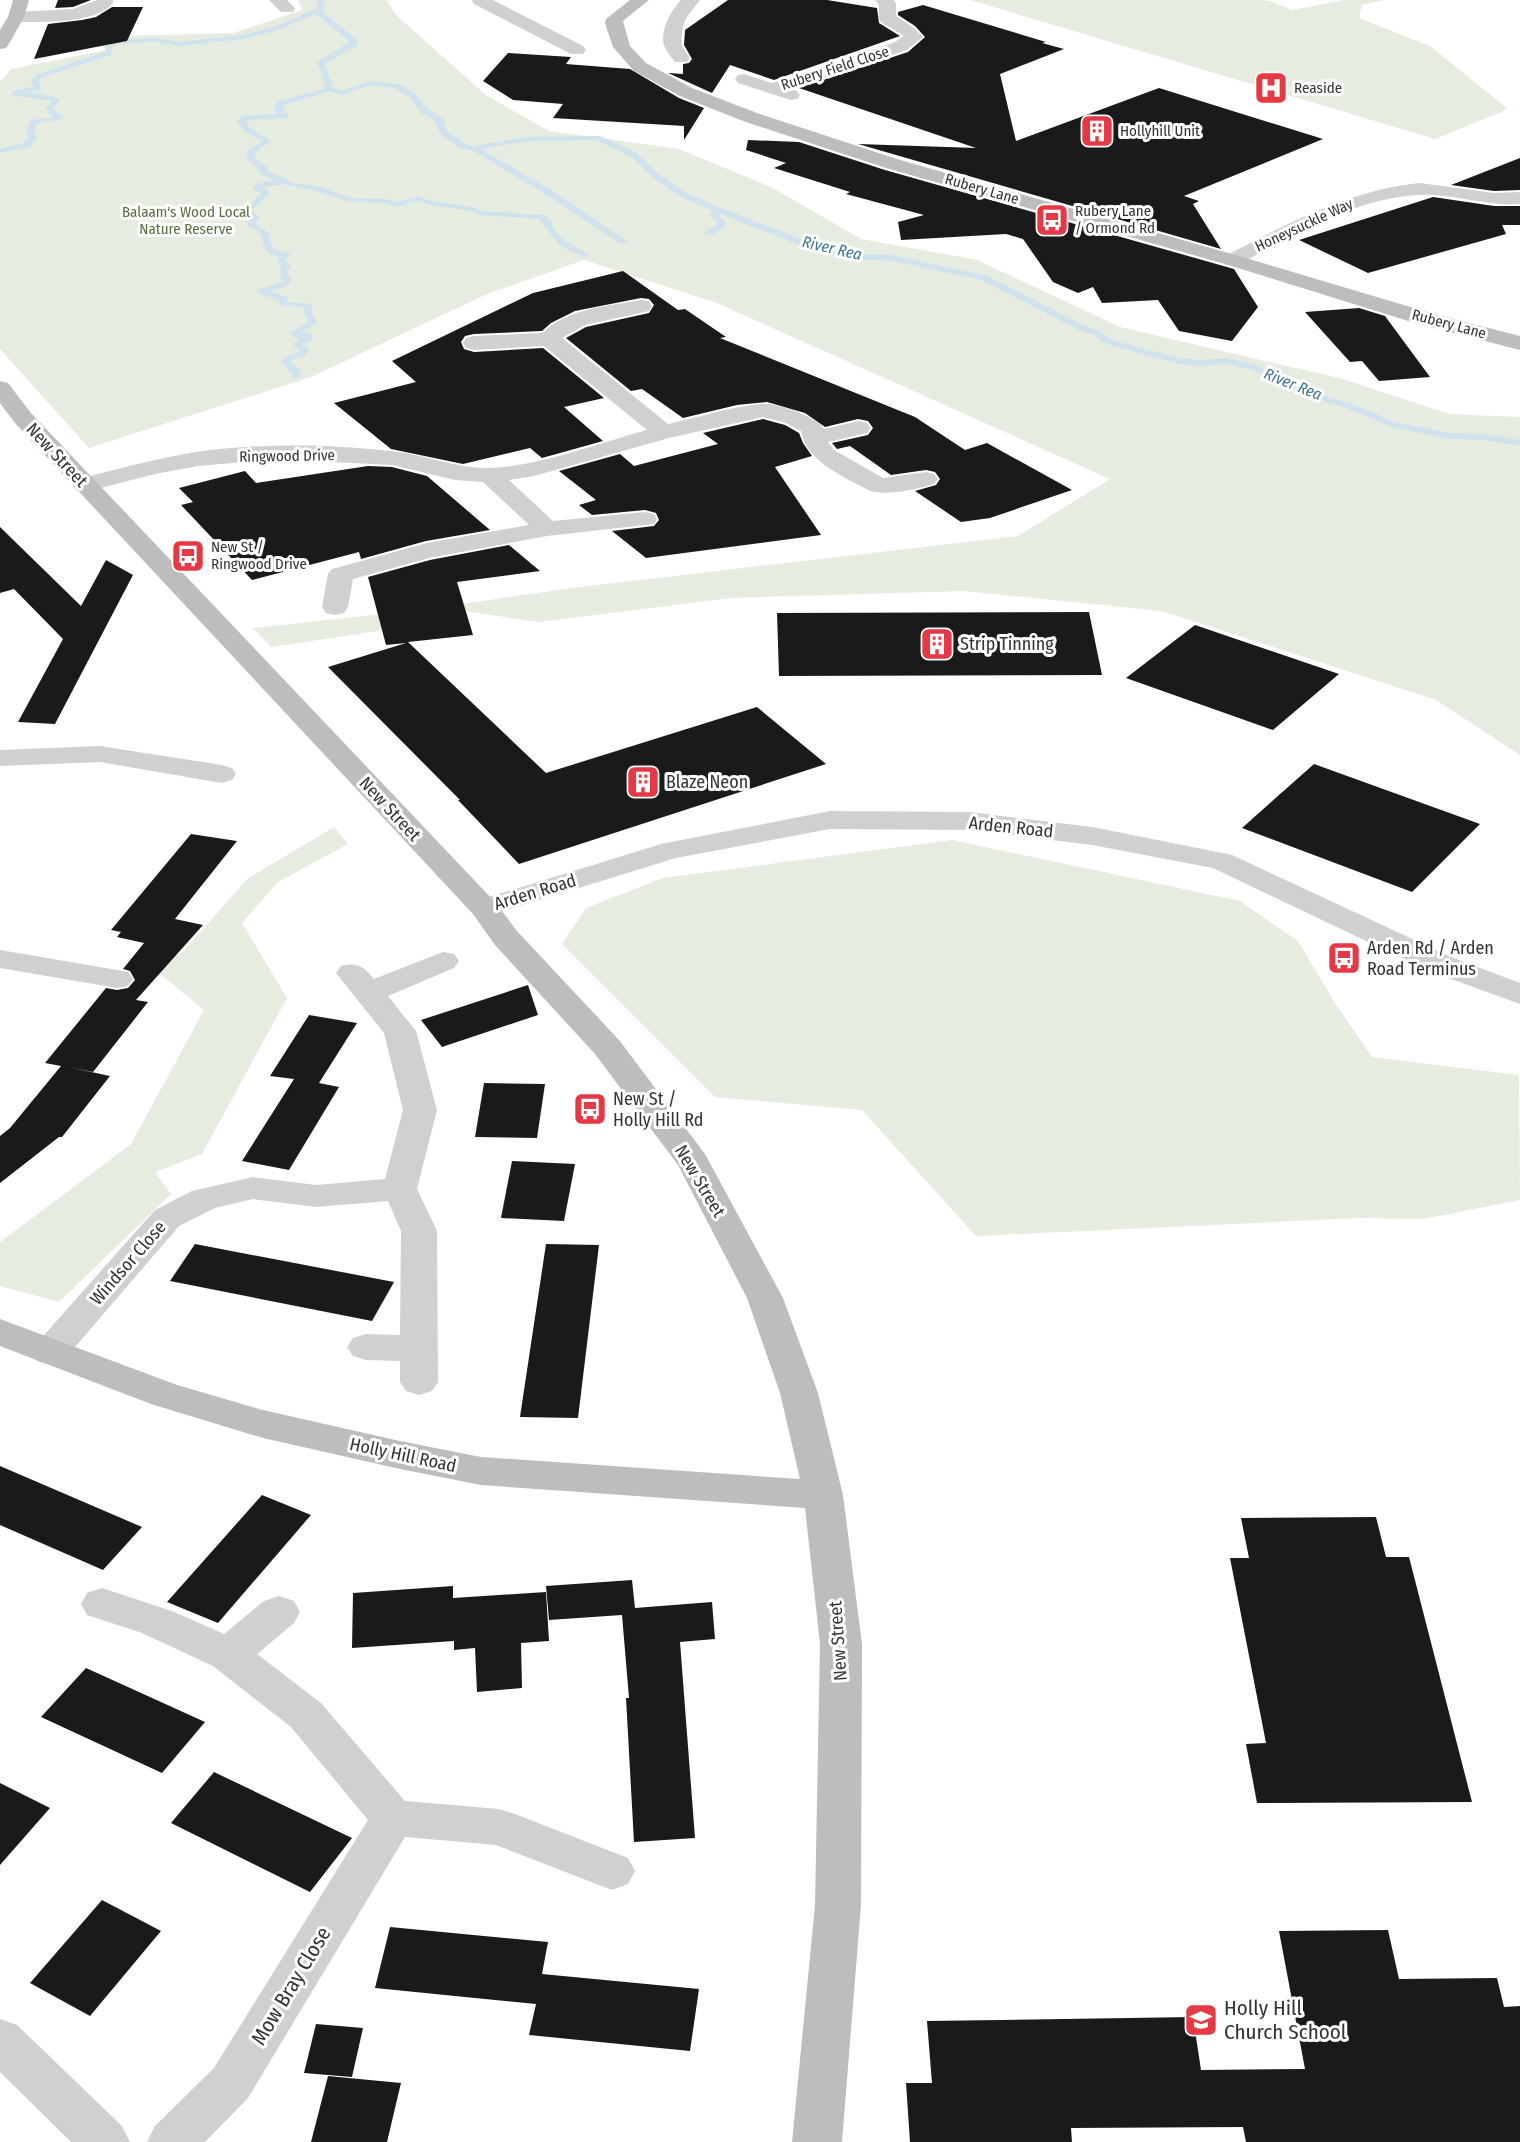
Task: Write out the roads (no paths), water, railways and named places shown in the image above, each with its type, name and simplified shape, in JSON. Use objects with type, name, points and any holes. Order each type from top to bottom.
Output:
[{"type":"street","points":[[0,45],[16,17],[21,0]]},
{"type":"street","points":[[16,17],[80,13],[95,9],[105,3],[105,0]]},
{"type":"street","points":[[480,0],[577,50]]},
{"type":"street","name":"Rubery Lane","points":[[641,0],[615,20],[622,47],[640,67],[686,92],[750,117],[893,164],[1232,260],[1426,319],[1520,343]]},
{"type":"street","points":[[681,58],[673,46],[676,18],[686,4],[692,0]]},
{"type":"street","name":"Rubery Field Close","points":[[771,88],[901,46],[914,37],[887,18],[888,4],[883,0]]},
{"type":"street","name":"Rubery Field Close","points":[[744,79],[798,98]]},
{"type":"street","name":"Honeysuckle Way","points":[[1232,260],[1351,202],[1389,191],[1423,189],[1481,199],[1506,201],[1520,198]]},
{"type":"street","points":[[549,339],[555,331],[574,322],[641,306]]},
{"type":"street","points":[[474,343],[549,339],[664,432]]},
{"type":"street","name":"New Street","points":[[0,388],[23,418],[483,908],[506,938],[607,1047],[693,1162],[765,1298],[799,1393],[823,1495],[841,1644],[838,1905],[817,2142]]},
{"type":"street","name":"Ringwood Drive","points":[[85,485],[153,467],[198,459],[244,455],[312,454],[381,457],[454,473],[490,475],[534,469],[664,432],[763,410],[794,418],[812,428],[814,438],[825,455],[879,486],[927,478]]},
{"type":"street","points":[[814,438],[859,428]]},
{"type":"street","points":[[490,475],[547,529]]},
{"type":"street","points":[[335,607],[341,574],[427,551],[547,529],[645,519]]},
{"type":"street","points":[[0,758],[100,753],[222,774]]},
{"type":"street","name":"Arden Road","points":[[483,908],[671,850],[830,820],[970,821],[1092,836],[1221,861],[1440,964],[1520,994]]},
{"type":"street","points":[[366,1347],[419,1365],[419,1231],[400,1189],[420,1110],[400,1031],[359,983],[442,961]]},
{"type":"street","points":[[5,967],[117,979]]},
{"type":"street","name":"Windsor Close","points":[[50,1352],[168,1218],[204,1199],[254,1188],[316,1196],[400,1189]]},
{"type":"street","name":"Holly Hill Road","points":[[0,1332],[164,1395],[263,1424],[400,1455],[481,1471],[823,1495]]},
{"type":"street","points":[[102,1604],[157,1622],[228,1654],[306,1715],[393,1818],[499,1827],[612,1871]]},
{"type":"street","points":[[228,1654],[279,1612]]},
{"type":"street","name":"Mow Bray Close","points":[[172,2142],[231,2083],[393,1818]]},
{"type":"street","points":[[0,2040],[105,2142]]},
{"type":"waterway","name":"River Rea","points":[[319,10],[321,0]]},
{"type":"waterway","points":[[0,151],[27,145],[33,137],[30,131],[34,122],[61,118],[49,109],[56,100],[49,97],[15,95],[17,92],[39,88],[35,82],[38,77],[108,53],[110,45],[115,42],[155,40],[181,44],[243,37],[276,29],[319,10]]},
{"type":"waterway","name":"River Rea","points":[[319,10],[319,13],[354,41],[354,44],[321,62],[330,89]]},
{"type":"waterway","name":"River Rea","points":[[330,89],[342,93],[372,83],[396,86],[412,95],[423,110],[440,121],[443,132],[463,146],[474,148]]},
{"type":"waterway","points":[[330,89],[281,103],[278,107],[279,112],[285,116],[243,118],[241,122],[246,129],[267,141],[251,152],[250,158],[263,168],[264,172],[292,185],[317,189],[350,200],[385,201],[397,205],[417,198],[431,203],[473,209],[480,213],[541,217],[563,244],[587,255]]},
{"type":"waterway","name":"River Rea","points":[[474,148],[528,139],[597,138],[634,155],[657,177],[680,193],[720,211]]},
{"type":"waterway","points":[[474,148],[553,195],[624,242]]},
{"type":"waterway","points":[[281,183],[268,183],[257,187],[266,193],[246,212],[256,217],[251,225],[265,233],[268,249],[273,253],[286,255],[280,261],[288,267],[283,270],[283,275],[287,280],[285,284],[261,290],[284,299],[283,304],[309,306],[308,313],[313,323],[294,333],[299,337],[309,336],[308,339],[297,344],[304,349],[302,354],[287,358],[286,363],[297,372],[296,376]]},
{"type":"waterway","points":[[708,233],[722,224],[714,214],[720,211]]},
{"type":"waterway","name":"River Rea","points":[[720,211],[800,242],[854,257],[892,258],[984,278],[1116,344],[1180,361],[1198,363],[1227,361],[1255,368],[1321,398],[1347,405],[1392,424],[1449,436],[1484,437],[1520,443]]},
{"type":"place","name":"Reaside","points":[[1271,88]]},
{"type":"place","name":"Hollyhill Unit","points":[[1097,131]]},
{"type":"place","name":"Rubery Lane / Ormond Rd","points":[[1052,220]]},
{"type":"place","name":"New St / Ringwood Drive","points":[[188,556]]},
{"type":"place","name":"Strip Tinning","points":[[937,644]]},
{"type":"place","name":"Blaze Neon","points":[[643,782]]},
{"type":"place","name":"Arden Rd / Arden Road Terminus","points":[[1344,958]]},
{"type":"place","name":"New St / Holly Hill Rd","points":[[590,1109]]},
{"type":"place","name":"Holly Hill Church School","points":[[1201,2020]]},
{"type":"park label","name":"Balaam's Wood Local Nature Reserve","points":[[186,220]]}]
